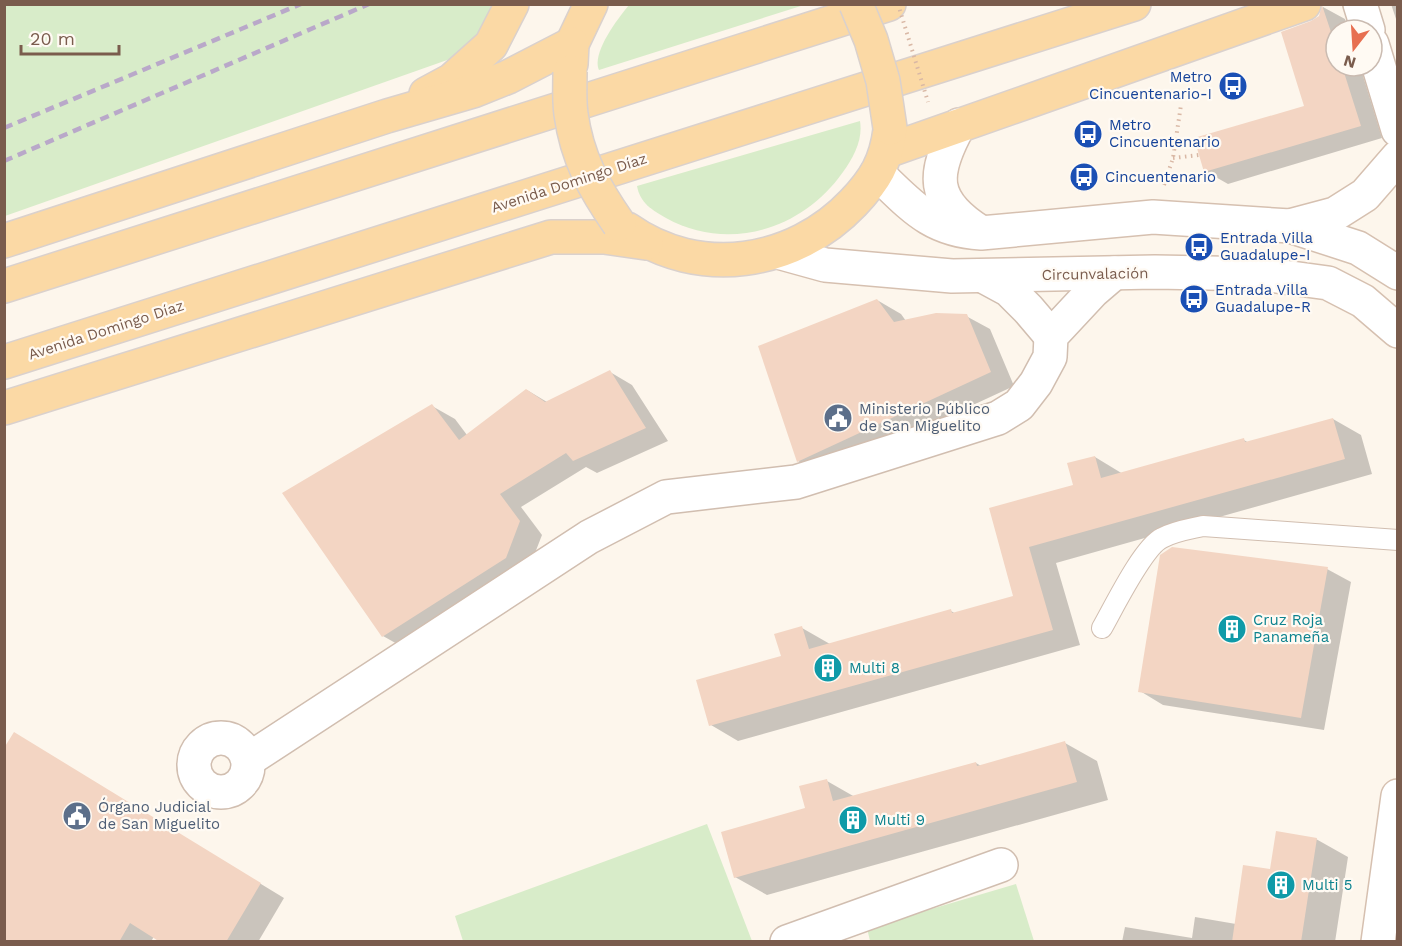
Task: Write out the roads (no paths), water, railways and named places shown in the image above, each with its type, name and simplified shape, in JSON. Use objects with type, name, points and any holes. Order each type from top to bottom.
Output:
[{"type":"main road","points":[[387,116],[452,80],[491,45],[512,4]]},
{"type":"main road","points":[[856,4],[871,40],[883,81],[885,151],[906,201],[931,220],[952,229],[981,233],[1154,217],[1290,226],[1358,248],[1398,273]]},
{"type":"main road","points":[[4,286],[889,4]]},
{"type":"main road","name":"Avenida Domingo Díaz","points":[[4,363],[1134,4]]},
{"type":"main road","points":[[4,408],[551,237],[604,237],[646,243],[699,259],[739,260],[778,252],[812,237],[842,215],[863,192],[885,151],[1178,51],[1304,4]]},
{"type":"main road","points":[[590,5],[571,58],[570,112],[579,153],[596,190],[619,224],[646,243]]},
{"type":"main road","points":[[4,242],[571,58]]},
{"type":"main road","points":[[1382,78],[1398,130]]},
{"type":"main road","points":[[958,125],[942,160],[940,182],[946,202],[952,210],[981,233]]},
{"type":"main road","points":[[1290,226],[1335,214],[1365,195],[1398,157]]},
{"type":"main road","name":"Circunvalación","points":[[778,252],[825,265],[952,276],[1114,273],[1261,274],[1328,283],[1363,301],[1398,331]]},
{"type":"main road","points":[[248,760],[589,537],[666,497],[796,482],[998,418],[1019,405],[1036,383],[1050,357],[1051,336],[1093,291],[1114,273]]},
{"type":"main road","points":[[985,276],[1009,290],[1051,336]]},
{"type":"main road","points":[[1378,942],[1398,796]]},
{"type":"main road","points":[[787,942],[1002,865]]},
{"type":"lane","points":[[1102,627],[1147,552],[1160,539],[1179,531],[1203,526],[1398,540]]},
{"type":"railway","points":[[4,128],[301,4]]},
{"type":"railway","points":[[4,161],[369,4]]},
{"type":"place","name":"Metro Cincuentenario-I","points":[[1233,86]]},
{"type":"place","name":"Metro Cincuentenario","points":[[1088,134]]},
{"type":"place","name":"Cincuentenario","points":[[1084,177]]},
{"type":"place","name":"Entrada Villa Guadalupe-I","points":[[1199,247]]},
{"type":"place","name":"Entrada Villa Guadalupe-R","points":[[1194,299]]},
{"type":"place","name":"Ministerio Público de San Miguelito","points":[[838,418]]},
{"type":"place","name":"Cruz Roja Panameña","points":[[1232,629]]},
{"type":"place","name":"Multi 8","points":[[828,668]]},
{"type":"place","name":"Órgano Judicial de San Miguelito","points":[[77,816]]},
{"type":"place","name":"Multi 9","points":[[853,820]]},
{"type":"place","name":"Multi 5","points":[[1281,885]]}]
